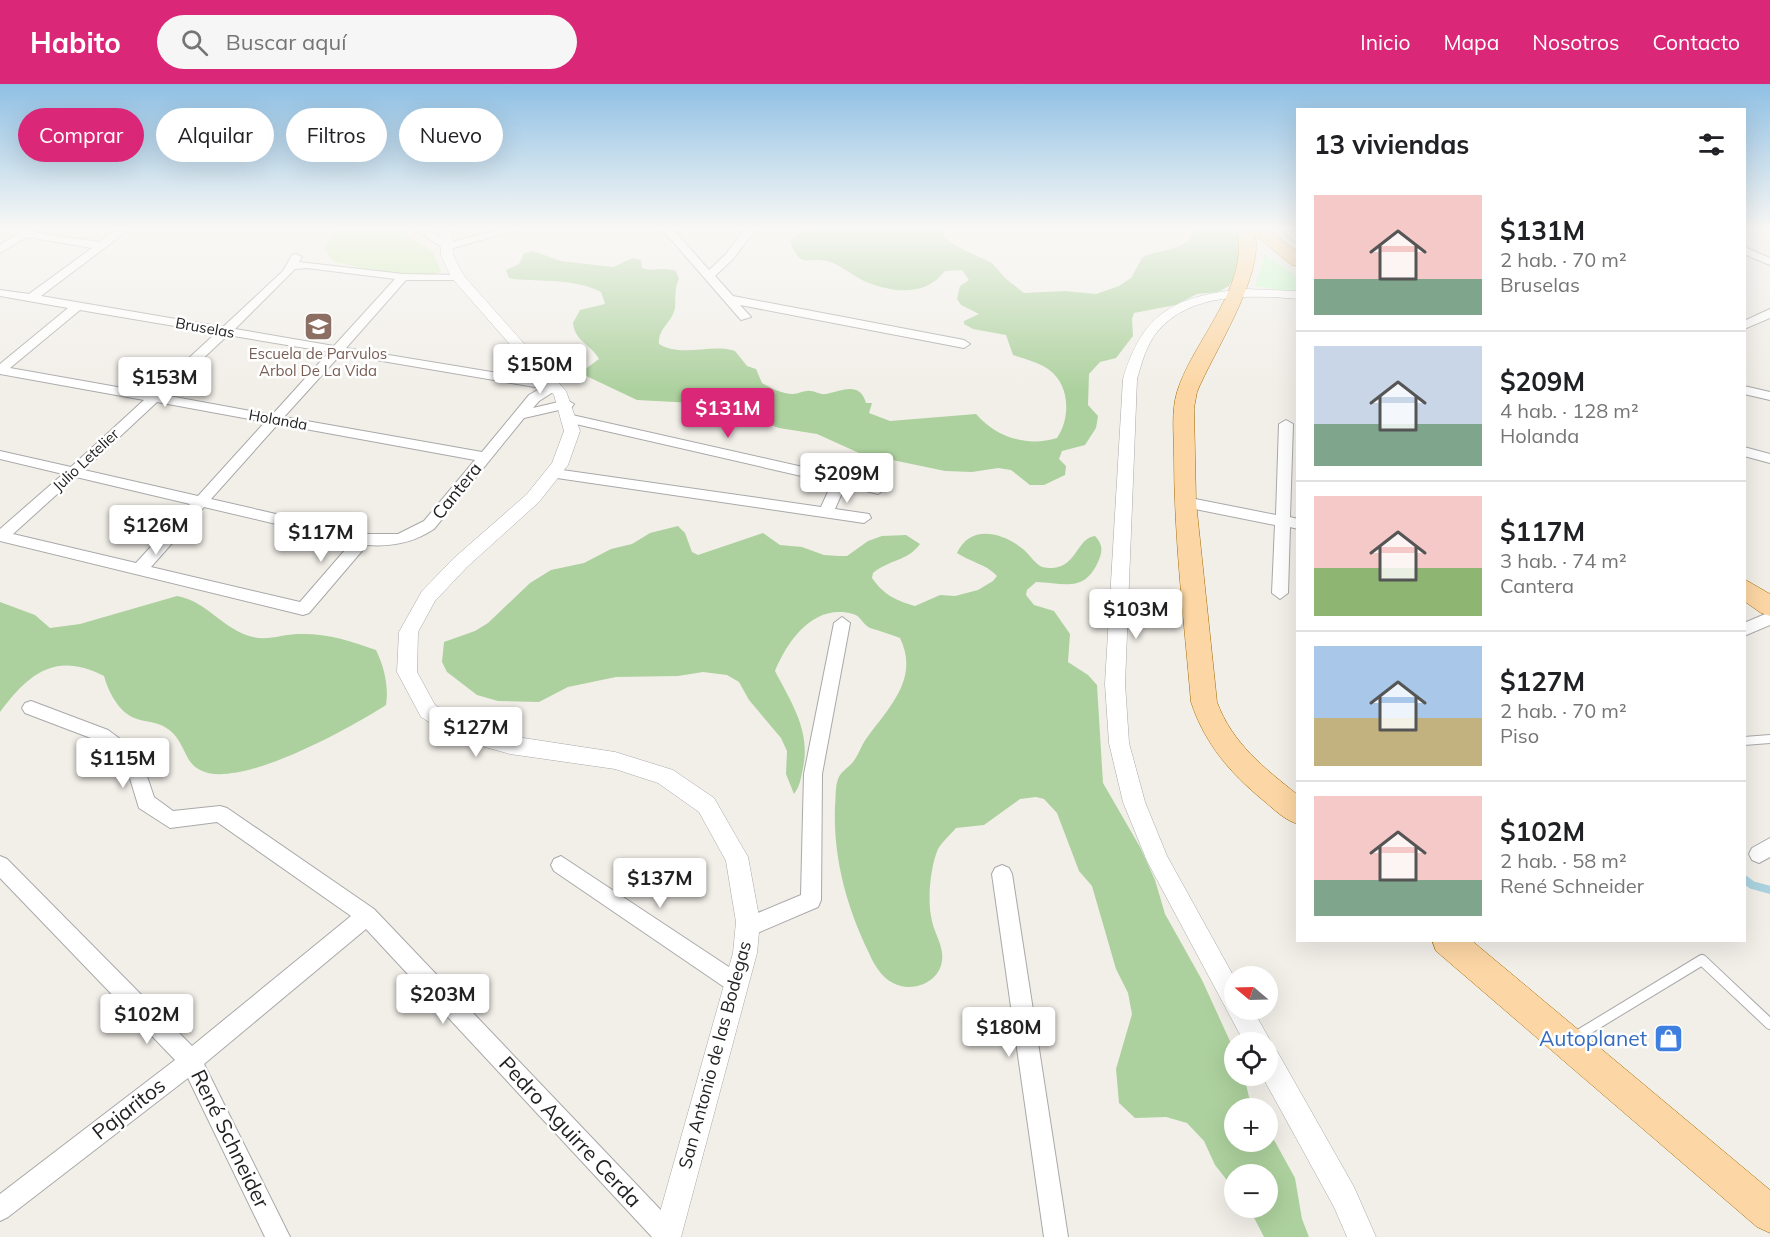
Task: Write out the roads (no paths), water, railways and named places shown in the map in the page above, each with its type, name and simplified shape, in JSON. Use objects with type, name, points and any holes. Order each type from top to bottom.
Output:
[{"type":"main road","points":[[1238,282],[1187,392],[1184,408],[1185,502],[1204,702],[1208,716],[1230,753],[1296,810]]},
{"type":"main road","points":[[1746,589],[1770,606]]},
{"type":"main road","points":[[1461,944],[1567,1042],[1770,1214]]},
{"type":"street","points":[[31,298],[53,282]]},
{"type":"street","name":"Julio Letelier","points":[[1,536],[75,471],[274,282]]},
{"type":"street","points":[[140,569],[399,282]]},
{"type":"street","points":[[462,282],[553,386],[569,411]]},
{"type":"street","points":[[713,282],[744,317]]},
{"type":"street","name":"Bruselas","points":[[0,293],[553,386]]},
{"type":"street","points":[[1224,983],[1174,892],[1144,831],[1119,742],[1115,684],[1133,366],[1137,353],[1151,330],[1175,309],[1201,298],[1233,295],[1296,296]]},
{"type":"street","points":[[729,299],[964,344]]},
{"type":"street","points":[[0,370],[78,306]]},
{"type":"street","points":[[1746,325],[1770,313]]},
{"type":"street","name":"Holanda","points":[[0,370],[485,457]]},
{"type":"street","name":"Cantera","points":[[0,455],[204,500],[363,539],[400,540],[420,532],[436,518],[534,398],[553,386]]},
{"type":"street","points":[[1746,390],[1770,396]]},
{"type":"street","points":[[520,415],[569,411],[878,489]]},
{"type":"street","name":"San Antonio de las Bodegas","points":[[569,411],[571,442],[555,474],[458,565],[426,601],[408,633],[405,662],[407,675],[424,706],[435,717],[463,734],[499,743],[623,760],[656,771],[690,791],[718,820],[732,846],[736,855],[748,927],[737,984],[667,1236]]},
{"type":"street","points":[[1280,593],[1286,424]]},
{"type":"street","points":[[1746,452],[1770,459]]},
{"type":"street","points":[[555,474],[864,518]]},
{"type":"street","points":[[825,514],[840,481]]},
{"type":"street","points":[[1185,502],[1296,524]]},
{"type":"street","points":[[1,536],[303,609],[363,539]]},
{"type":"street","points":[[1746,629],[1770,618]]},
{"type":"street","points":[[748,927],[811,900],[813,774],[842,623]]},
{"type":"street","name":"Pedro Aguirre Cerda","points":[[31,708],[102,735],[133,758],[146,802],[170,820],[220,814],[367,916],[667,1236]]},
{"type":"street","name":"René Schneider","points":[[0,865],[191,1061],[278,1237]]},
{"type":"street","points":[[561,865],[737,984]]},
{"type":"street","points":[[1002,874],[1056,1237]]},
{"type":"street","name":"Pajaritos","points":[[0,1209],[191,1061],[367,916]]},
{"type":"street","points":[[1278,1078],[1344,1197],[1362,1237]]},
{"type":"lane","points":[[1746,741],[1770,739]]},
{"type":"lane","points":[[1567,1042],[1702,960],[1770,1024]]},
{"type":"waterway","points":[[1746,880],[1752,885],[1770,890]]},
{"type":"place","name":"Escuela de Parvulos Arbol De La Vida","points":[[318,327]]},
{"type":"place","name":"Autoplanet","points":[[1668,1039]]}]
